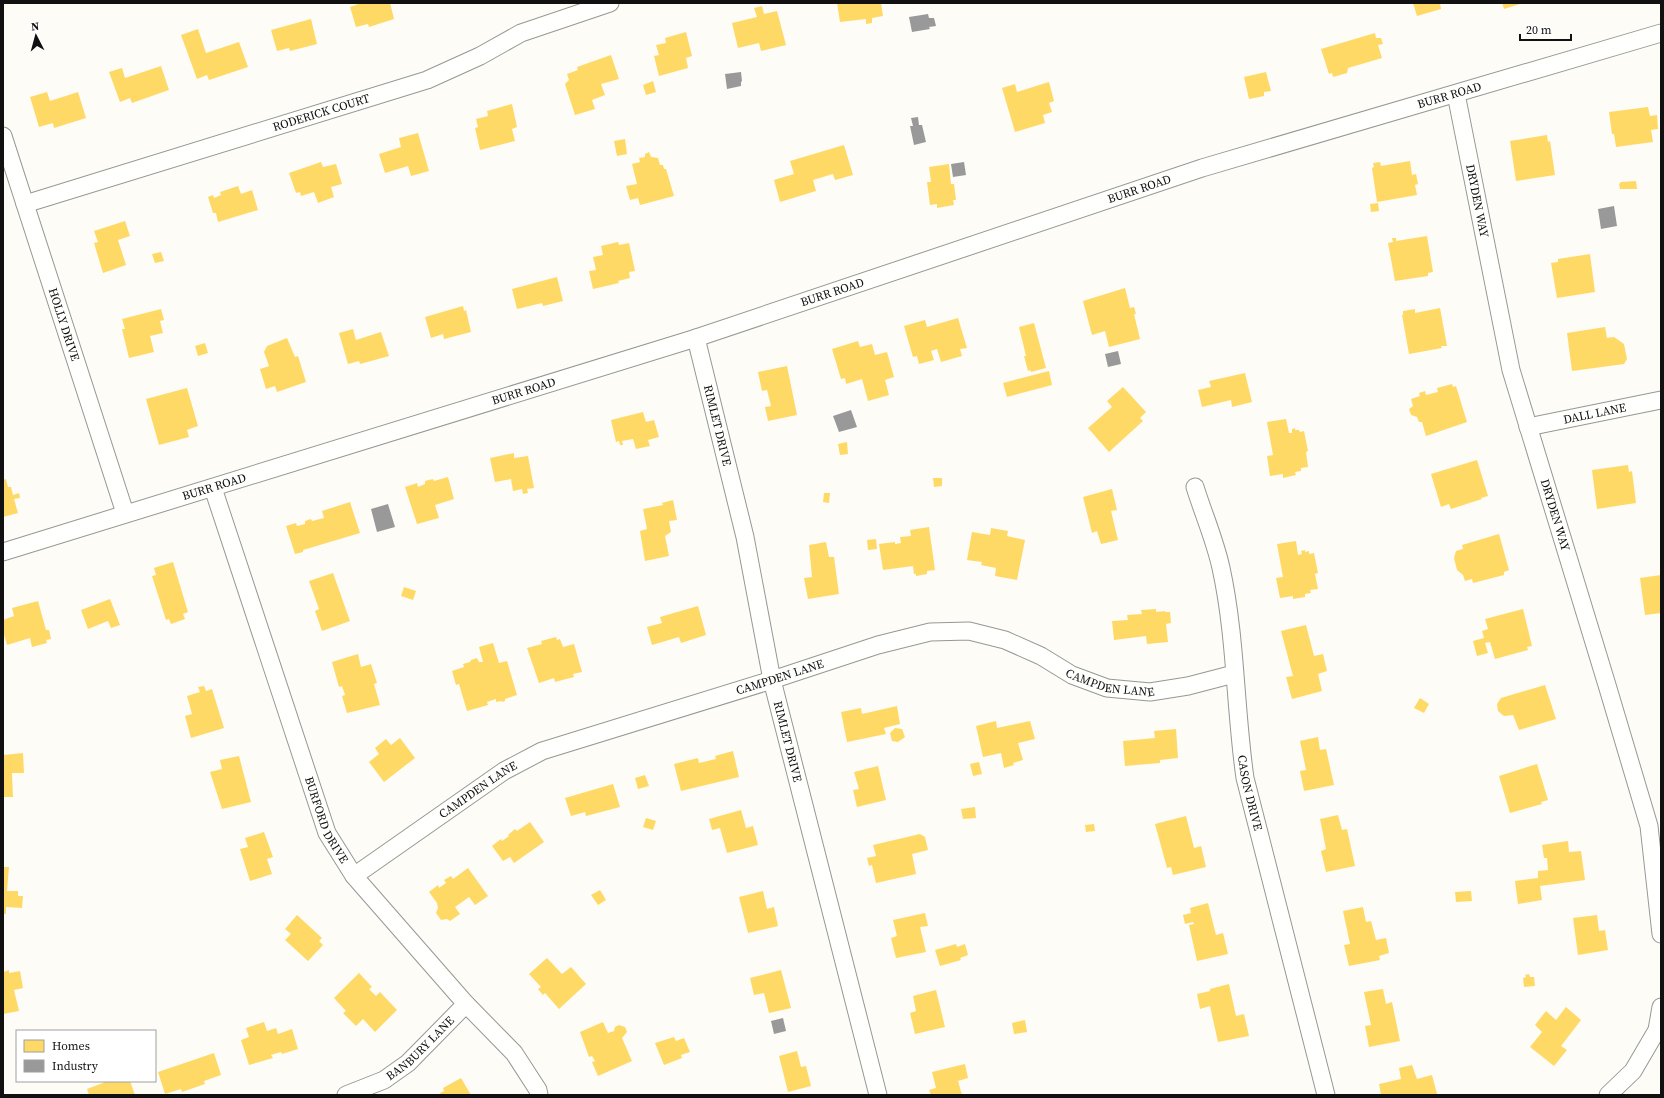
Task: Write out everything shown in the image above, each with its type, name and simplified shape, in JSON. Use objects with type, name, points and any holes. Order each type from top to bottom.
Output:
[{"type":"street","name":"RODERICK COURT","points":[[25,204],[427,80],[480,56],[521,34],[610,3]]},
{"type":"street","name":"BURR ROAD","points":[[3,552],[696,338],[1202,168],[1456,94],[1661,32]]},
{"type":"street","name":"DRYDEN WAY","points":[[1456,94],[1511,370],[1649,826],[1661,934]]},
{"type":"street","name":"HOLLY DRIVE","points":[[3,136],[125,514]]},
{"type":"street","name":"RIMLET DRIVE","points":[[696,338],[745,537],[772,680],[878,1095]]},
{"type":"street","name":"DALL LANE","points":[[1528,427],[1661,400]]},
{"type":"street","name":"CASON DRIVE","points":[[1195,487],[1221,566],[1229,610],[1239,737],[1245,778],[1326,1095]]},
{"type":"street","name":"BURFORD DRIVE","points":[[213,488],[326,833],[354,876],[466,1004],[514,1052],[538,1090],[539,1095]]},
{"type":"street","name":"CAMPDEN LANE","points":[[354,876],[504,771],[542,751],[772,680],[878,645],[930,632],[969,631],[1005,640],[1041,656],[1072,675],[1107,688],[1150,692],[1188,686],[1234,674]]},
{"type":"street","name":"BANBURY LANE","points":[[346,1095],[384,1080],[408,1062],[466,1004]]},
{"type":"street","points":[[1608,1095],[1633,1071],[1657,1030],[1661,1008]]},
{"type":"building: Homes","points":[[361,3],[390,3],[394,19],[369,27],[368,24],[356,27],[350,7]]},
{"type":"building: Homes","points":[[837,3],[881,3],[883,16],[872,18],[872,23],[866,24],[866,19],[840,22]]},
{"type":"building: Homes","points":[[1413,3],[1440,3],[1441,9],[1417,16]]},
{"type":"building: Homes","points":[[1502,3],[1523,3],[1504,9]]},
{"type":"building: Homes","points":[[762,6],[764,14],[777,11],[786,45],[761,51],[759,43],[738,48],[732,23],[757,17],[754,8]]},
{"type":"building: Homes","points":[[311,19],[317,44],[290,51],[289,48],[277,51],[271,30]]},
{"type":"building: Homes","points":[[198,29],[206,53],[239,42],[248,67],[209,80],[207,75],[197,79],[181,35]]},
{"type":"building: Homes","points":[[686,32],[692,56],[686,58],[688,68],[659,76],[654,56],[659,55],[656,45],[666,43],[665,38]]},
{"type":"building: Homes","points":[[1375,33],[1376,38],[1381,38],[1383,44],[1378,45],[1382,58],[1348,68],[1347,73],[1333,77],[1332,73],[1329,74],[1321,49]]},
{"type":"building: Homes","points":[[611,55],[619,79],[601,84],[605,95],[592,100],[595,109],[575,115],[565,84],[569,80],[567,74],[578,70],[577,67]]},
{"type":"building: Homes","points":[[161,66],[169,90],[132,103],[130,98],[120,102],[109,72],[122,68],[125,78]]},
{"type":"building: Homes","points":[[1266,72],[1271,91],[1264,92],[1264,96],[1249,99],[1244,77]]},
{"type":"building: Homes","points":[[653,81],[656,92],[646,95],[643,85]]},
{"type":"building: Homes","points":[[1049,82],[1054,101],[1049,103],[1052,112],[1043,115],[1045,123],[1015,132],[1002,88],[1015,84],[1017,92]]},
{"type":"building: Homes","points":[[47,92],[50,101],[78,92],[86,118],[54,128],[53,123],[39,127],[30,97]]},
{"type":"building: Homes","points":[[512,104],[517,127],[512,129],[515,141],[480,150],[475,128],[478,127],[476,119],[488,116],[487,111]]},
{"type":"building: Homes","points":[[1648,107],[1650,116],[1657,115],[1658,129],[1651,130],[1653,142],[1616,147],[1614,134],[1612,134],[1609,112]]},
{"type":"building: Homes","points":[[418,133],[429,171],[411,176],[408,166],[385,173],[379,154],[401,147],[399,138]]},
{"type":"building: Homes","points":[[1547,135],[1548,142],[1550,141],[1555,175],[1516,181],[1510,141]]},
{"type":"building: Homes","points":[[625,139],[627,154],[617,156],[614,141]]},
{"type":"building: Homes","points":[[844,145],[853,175],[835,180],[833,174],[813,180],[816,191],[780,202],[774,180],[794,174],[790,161]]},
{"type":"building: Homes","points":[[649,152],[651,157],[658,158],[660,165],[663,165],[664,169],[666,169],[674,196],[640,205],[638,198],[630,200],[626,186],[637,184],[632,164],[640,162],[639,158],[645,157],[645,154]]},
{"type":"building: Homes","points":[[1410,161],[1412,175],[1416,174],[1418,184],[1415,185],[1417,195],[1377,202],[1372,168],[1374,167],[1373,163],[1380,162],[1381,166]]},
{"type":"building: Homes","points":[[321,162],[323,167],[336,164],[342,184],[331,187],[334,197],[318,203],[314,192],[301,196],[300,192],[296,193],[289,173]]},
{"type":"building: Homes","points":[[949,164],[951,184],[954,184],[956,200],[953,200],[954,205],[937,208],[937,204],[930,205],[927,182],[931,182],[929,167]]},
{"type":"building: Homes","points":[[1636,181],[1637,189],[1620,189],[1619,184],[1621,182]]},
{"type":"building: Homes","points":[[238,186],[241,194],[252,190],[258,210],[218,222],[216,213],[213,213],[208,197],[213,195],[214,198],[221,195],[220,192]]},
{"type":"building: Homes","points":[[1378,203],[1379,211],[1371,212],[1370,204]]},
{"type":"building: Homes","points":[[125,221],[130,236],[118,240],[126,265],[103,273],[94,243],[98,242],[94,231]]},
{"type":"building: Homes","points":[[1427,236],[1433,272],[1428,273],[1428,276],[1395,281],[1388,243],[1393,242],[1392,238],[1396,238],[1396,241]]},
{"type":"building: Homes","points":[[618,242],[619,245],[629,243],[635,271],[629,272],[630,278],[618,281],[619,283],[593,289],[589,271],[596,270],[593,257],[603,255],[601,246]]},
{"type":"building: Homes","points":[[161,252],[164,261],[155,263],[152,254]]},
{"type":"building: Homes","points":[[1590,254],[1595,292],[1557,298],[1551,263],[1558,262],[1558,259]]},
{"type":"building: Homes","points":[[557,277],[563,301],[543,306],[542,303],[517,309],[512,289]]},
{"type":"building: Homes","points":[[1125,288],[1130,308],[1134,307],[1136,314],[1134,314],[1140,339],[1109,347],[1105,331],[1092,335],[1083,301]]},
{"type":"building: Homes","points":[[463,306],[464,311],[466,310],[471,332],[444,339],[443,334],[431,338],[425,317]]},
{"type":"building: Homes","points":[[1440,308],[1447,346],[1441,346],[1442,348],[1409,354],[1402,315],[1403,311],[1415,309],[1415,313]]},
{"type":"building: Homes","points":[[161,309],[164,320],[160,321],[163,333],[150,336],[154,352],[129,358],[122,329],[125,329],[122,319]]},
{"type":"building: Homes","points":[[958,318],[967,348],[960,349],[962,356],[941,362],[937,349],[931,351],[934,360],[919,364],[917,356],[913,357],[904,326],[925,320],[927,327]]},
{"type":"building: Homes","points":[[1034,323],[1046,368],[1031,372],[1030,370],[1028,371],[1024,356],[1026,356],[1019,327]]},
{"type":"building: Homes","points":[[1605,327],[1607,338],[1614,337],[1624,344],[1627,359],[1624,364],[1572,371],[1567,333]]},
{"type":"building: Homes","points":[[353,329],[356,340],[381,332],[389,356],[360,364],[359,361],[348,364],[339,333]]},
{"type":"building: Homes","points":[[287,338],[295,357],[298,356],[306,382],[277,392],[275,386],[266,389],[260,369],[269,366],[264,352],[267,346]]},
{"type":"building: Homes","points":[[858,341],[860,347],[872,344],[875,355],[887,352],[894,377],[885,380],[889,395],[868,401],[862,379],[846,384],[845,378],[841,379],[832,349]]},
{"type":"building: Homes","points":[[205,343],[208,353],[198,356],[195,346]]},
{"type":"building: Homes","points":[[787,366],[797,415],[768,421],[765,407],[771,406],[767,390],[762,391],[758,372]]},
{"type":"building: Homes","points":[[1049,371],[1052,385],[1007,397],[1003,383]]},
{"type":"building: Homes","points":[[1245,373],[1252,402],[1232,407],[1231,400],[1202,407],[1198,390],[1211,387],[1209,381]]},
{"type":"building: Homes","points":[[1452,384],[1453,387],[1456,386],[1467,422],[1426,436],[1422,422],[1419,422],[1417,417],[1411,415],[1409,409],[1413,406],[1411,399],[1420,396],[1419,393],[1425,391],[1426,395],[1438,392],[1437,388]]},
{"type":"building: Homes","points":[[1123,387],[1146,412],[1140,418],[1143,421],[1109,452],[1088,428],[1112,407],[1107,401]]},
{"type":"building: Homes","points":[[187,388],[198,426],[187,430],[189,437],[159,445],[146,399]]},
{"type":"building: Homes","points":[[643,412],[646,422],[654,420],[659,437],[648,440],[650,446],[636,449],[633,439],[622,441],[623,445],[620,445],[619,441],[616,442],[611,420]]},
{"type":"building: Homes","points":[[1286,419],[1289,433],[1292,433],[1292,429],[1295,428],[1295,430],[1299,430],[1300,432],[1304,431],[1308,451],[1306,452],[1308,467],[1301,468],[1301,471],[1295,472],[1296,475],[1283,478],[1283,474],[1270,476],[1267,456],[1273,455],[1267,422]]},
{"type":"building: Homes","points":[[847,442],[848,454],[840,455],[838,444]]},
{"type":"building: Homes","points":[[514,453],[514,458],[528,456],[534,488],[527,489],[528,493],[523,494],[522,489],[513,491],[511,479],[495,482],[490,458]]},
{"type":"building: Homes","points":[[1477,460],[1488,496],[1451,509],[1449,504],[1441,507],[1431,474]]},
{"type":"building: Homes","points":[[1628,465],[1629,472],[1632,471],[1636,503],[1597,509],[1592,470]]},
{"type":"building: Homes","points":[[448,477],[454,499],[435,505],[439,518],[417,524],[405,487],[417,483],[418,487],[425,484],[425,481],[433,479],[434,481]]},
{"type":"building: Homes","points":[[933,478],[942,478],[942,486],[934,487]]},
{"type":"building: Homes","points":[[6,479],[8,487],[11,487],[13,495],[19,493],[20,498],[14,499],[18,513],[3,517],[3,480]]},
{"type":"building: Homes","points":[[1112,489],[1117,510],[1111,511],[1118,540],[1101,544],[1097,531],[1092,533],[1083,497]]},
{"type":"building: Homes","points":[[824,493],[830,493],[829,503],[823,502]]},
{"type":"building: Homes","points":[[673,500],[677,520],[669,521],[671,532],[665,536],[669,556],[645,561],[640,531],[647,529],[643,509],[663,505],[662,503]]},
{"type":"building: Homes","points":[[350,502],[360,533],[303,550],[303,552],[295,554],[286,526],[296,523],[297,526],[305,524],[305,521],[311,519],[312,521],[324,518],[322,511]]},
{"type":"building: Homes","points":[[929,527],[935,570],[927,571],[927,574],[916,576],[916,574],[914,574],[913,566],[883,570],[879,544],[895,542],[895,544],[901,543],[900,537],[911,536],[910,530]]},
{"type":"building: Homes","points":[[991,528],[1008,531],[1007,536],[1025,540],[1017,580],[995,576],[996,568],[981,565],[982,562],[967,560],[972,532],[990,535]]},
{"type":"building: Homes","points":[[1499,534],[1509,570],[1504,572],[1504,575],[1473,583],[1472,579],[1465,581],[1463,575],[1457,570],[1454,558],[1456,551],[1463,549],[1462,545]]},
{"type":"building: Homes","points":[[876,539],[877,549],[868,550],[867,540]]},
{"type":"building: Homes","points":[[1296,541],[1298,555],[1302,554],[1301,551],[1305,550],[1305,552],[1309,551],[1309,554],[1314,553],[1318,573],[1315,574],[1318,589],[1310,590],[1311,593],[1305,594],[1305,597],[1293,599],[1293,596],[1280,598],[1276,578],[1283,577],[1277,544]]},
{"type":"building: Homes","points":[[826,542],[829,557],[834,557],[839,594],[808,599],[804,578],[812,577],[809,545]]},
{"type":"building: Homes","points":[[173,562],[188,612],[183,614],[185,619],[171,624],[169,619],[166,620],[152,576],[156,575],[154,568]]},
{"type":"building: Homes","points":[[333,573],[350,621],[322,631],[315,611],[319,609],[309,581]]},
{"type":"building: Homes","points":[[1661,575],[1661,613],[1645,615],[1640,578]]},
{"type":"building: Homes","points":[[404,587],[416,591],[413,600],[401,596]]},
{"type":"building: Homes","points":[[110,599],[120,625],[111,628],[108,621],[88,629],[81,610]]},
{"type":"building: Homes","points":[[38,601],[46,630],[49,630],[51,639],[46,640],[47,643],[32,647],[30,638],[7,645],[3,631],[3,620],[14,616],[12,608]]},
{"type":"building: Homes","points":[[698,606],[706,635],[681,643],[679,637],[652,645],[647,627],[662,623],[660,617]]},
{"type":"building: Homes","points":[[1156,609],[1156,612],[1170,612],[1171,623],[1166,624],[1168,642],[1147,644],[1146,636],[1114,640],[1112,621],[1128,620],[1127,615],[1142,614],[1141,610]]},
{"type":"building: Homes","points":[[1523,609],[1532,646],[1527,647],[1528,650],[1495,659],[1490,642],[1485,643],[1488,653],[1477,656],[1473,641],[1484,638],[1482,631],[1488,629],[1485,619]]},
{"type":"building: Homes","points":[[1306,625],[1314,656],[1323,654],[1327,671],[1318,674],[1322,691],[1292,699],[1286,677],[1293,676],[1281,631]]},
{"type":"building: Homes","points":[[556,637],[557,640],[560,639],[563,647],[574,644],[582,672],[573,674],[574,677],[555,682],[554,678],[539,683],[527,648],[542,644],[541,641]]},
{"type":"building: Homes","points":[[493,643],[499,663],[507,661],[517,695],[505,699],[505,701],[502,702],[496,702],[496,699],[487,702],[488,705],[467,711],[459,684],[456,685],[452,671],[464,667],[463,664],[477,658],[479,662],[483,662],[479,647]]},
{"type":"building: Homes","points":[[358,654],[361,667],[371,664],[377,683],[374,684],[380,705],[347,713],[342,696],[345,695],[342,686],[339,687],[332,662]]},
{"type":"building: Homes","points":[[1545,685],[1556,719],[1519,730],[1513,715],[1504,716],[1498,711],[1497,704],[1501,698]]},
{"type":"building: Homes","points":[[204,686],[206,691],[212,689],[224,728],[191,738],[185,716],[192,714],[187,696],[200,692],[198,687]]},
{"type":"building: Homes","points":[[1420,698],[1429,704],[1424,713],[1414,708]]},
{"type":"building: Homes","points":[[897,706],[900,724],[884,728],[886,734],[847,742],[841,712],[861,708],[862,714]]},
{"type":"building: Homes","points":[[996,721],[997,728],[1030,721],[1035,739],[1018,743],[1023,760],[1004,768],[1001,753],[983,757],[976,726]]},
{"type":"building: Homes","points":[[895,728],[902,729],[905,737],[898,742],[892,741],[890,733]]},
{"type":"building: Homes","points":[[1176,729],[1178,758],[1160,760],[1160,763],[1125,766],[1123,741],[1155,738],[1154,731]]},
{"type":"building: Homes","points":[[1318,737],[1320,750],[1326,749],[1334,785],[1304,791],[1300,771],[1306,770],[1300,741]]},
{"type":"building: Homes","points":[[400,738],[415,758],[384,782],[369,762],[379,754],[375,748],[386,739],[391,745]]},
{"type":"building: Homes","points":[[733,751],[739,777],[681,791],[674,764],[698,758],[699,763],[716,759],[715,756]]},
{"type":"building: Homes","points":[[23,753],[24,773],[12,773],[13,797],[3,797],[3,755]]},
{"type":"building: Homes","points":[[239,756],[251,802],[222,809],[210,772],[222,769],[220,760]]},
{"type":"building: Homes","points":[[979,762],[982,774],[973,776],[970,764]]},
{"type":"building: Homes","points":[[1537,764],[1548,800],[1541,802],[1542,804],[1510,813],[1499,776]]},
{"type":"building: Homes","points":[[878,766],[886,800],[857,807],[853,790],[859,789],[854,772]]},
{"type":"building: Homes","points":[[645,775],[649,786],[638,789],[635,778]]},
{"type":"building: Homes","points":[[613,784],[620,807],[586,816],[585,812],[571,816],[565,798]]},
{"type":"building: Homes","points":[[975,807],[976,818],[963,819],[961,809]]},
{"type":"building: Homes","points":[[741,810],[746,828],[753,826],[758,845],[727,853],[720,828],[712,830],[709,819]]},
{"type":"building: Homes","points":[[1338,815],[1342,830],[1347,829],[1355,866],[1326,872],[1321,851],[1326,849],[1320,819]]},
{"type":"building: Homes","points":[[1186,816],[1194,848],[1201,846],[1206,867],[1173,875],[1171,867],[1167,868],[1155,824]]},
{"type":"building: Homes","points":[[646,818],[656,821],[653,830],[643,827]]},
{"type":"building: Homes","points":[[530,822],[544,842],[514,863],[510,857],[503,861],[492,846],[501,839],[502,841],[509,836],[508,835],[515,829],[517,831]]},
{"type":"building: Homes","points":[[1094,824],[1095,831],[1086,832],[1085,825]]},
{"type":"building: Homes","points":[[264,832],[273,857],[267,859],[272,874],[250,881],[240,849],[248,847],[245,838]]},
{"type":"building: Homes","points":[[920,834],[925,837],[928,850],[912,854],[916,874],[876,883],[872,865],[869,866],[867,858],[876,856],[873,845]]},
{"type":"building: Homes","points":[[1568,841],[1569,852],[1581,851],[1585,880],[1540,886],[1542,900],[1518,904],[1515,881],[1538,878],[1538,871],[1548,870],[1547,858],[1544,858],[1542,845]]},
{"type":"building: Homes","points":[[3,867],[9,867],[7,891],[18,891],[18,896],[23,896],[22,908],[6,907],[6,914],[3,914]]},
{"type":"building: Homes","points":[[468,868],[488,896],[475,905],[469,897],[455,907],[460,914],[450,921],[447,919],[441,920],[436,913],[438,908],[437,903],[429,892],[438,885],[439,888],[446,883],[444,880],[451,876],[453,879]]},
{"type":"building: Homes","points":[[600,890],[606,900],[598,905],[591,895]]},
{"type":"building: Homes","points":[[763,891],[767,909],[774,907],[778,926],[748,933],[739,897]]},
{"type":"building: Homes","points":[[1471,891],[1472,901],[1456,902],[1455,892]]},
{"type":"building: Homes","points":[[1208,903],[1216,935],[1223,933],[1228,954],[1197,961],[1189,925],[1194,924],[1193,922],[1185,924],[1183,915],[1191,913],[1190,908]]},
{"type":"building: Homes","points":[[1363,907],[1366,922],[1371,921],[1376,940],[1386,938],[1389,953],[1379,956],[1380,960],[1349,966],[1344,945],[1350,944],[1343,911]]},
{"type":"building: Homes","points":[[925,913],[928,926],[920,927],[926,952],[896,958],[891,938],[897,936],[893,920]]},
{"type":"building: Homes","points":[[297,915],[322,938],[319,941],[323,945],[308,961],[285,940],[291,934],[285,929]]},
{"type":"building: Homes","points":[[1597,915],[1599,931],[1605,930],[1608,950],[1578,955],[1573,918]]},
{"type":"building: Homes","points":[[956,944],[957,947],[965,944],[968,955],[960,958],[961,960],[940,966],[935,950]]},
{"type":"building: Homes","points":[[547,958],[562,974],[571,967],[586,984],[559,1009],[545,993],[543,995],[538,989],[541,987],[529,974]]},
{"type":"building: Homes","points":[[9,970],[9,973],[20,971],[23,988],[14,990],[19,1011],[3,1014],[3,972]]},
{"type":"building: Homes","points":[[781,970],[791,1008],[769,1013],[764,993],[754,995],[750,978]]},
{"type":"building: Homes","points":[[359,973],[372,987],[369,989],[376,996],[380,992],[397,1010],[375,1032],[363,1019],[356,1026],[343,1013],[346,1011],[334,998]]},
{"type":"building: Homes","points":[[1529,974],[1530,977],[1534,977],[1535,986],[1524,987],[1523,978],[1526,977],[1525,975]]},
{"type":"building: Homes","points":[[1229,984],[1236,1016],[1244,1014],[1249,1036],[1218,1042],[1210,1006],[1200,1009],[1197,994]]},
{"type":"building: Homes","points":[[1383,989],[1386,1004],[1392,1002],[1400,1041],[1369,1047],[1365,1026],[1371,1025],[1364,992]]},
{"type":"building: Homes","points":[[936,990],[945,1027],[915,1034],[910,1013],[916,1011],[913,996]]},
{"type":"building: Homes","points":[[1566,1007],[1581,1020],[1561,1046],[1567,1050],[1554,1066],[1530,1047],[1542,1032],[1535,1025],[1546,1011],[1556,1020]]},
{"type":"building: Homes","points":[[1025,1020],[1027,1032],[1014,1034],[1012,1023]]},
{"type":"building: Homes","points":[[264,1022],[267,1031],[276,1028],[278,1034],[292,1029],[298,1049],[282,1054],[281,1052],[271,1055],[273,1058],[249,1065],[241,1040],[249,1037],[246,1028]]},
{"type":"building: Homes","points":[[603,1022],[608,1033],[614,1031],[615,1027],[619,1025],[625,1027],[627,1032],[622,1038],[632,1061],[598,1076],[592,1062],[595,1061],[592,1056],[589,1057],[580,1032]]},
{"type":"building: Homes","points":[[674,1037],[676,1041],[684,1038],[690,1052],[681,1055],[682,1058],[664,1065],[655,1043]]},
{"type":"building: Homes","points":[[797,1051],[801,1067],[806,1066],[811,1086],[788,1092],[779,1056]]},
{"type":"building: Homes","points":[[214,1053],[221,1075],[204,1081],[205,1084],[182,1092],[181,1089],[165,1094],[158,1072]]},
{"type":"building: Homes","points":[[965,1064],[968,1078],[958,1081],[962,1095],[931,1095],[929,1090],[936,1088],[932,1072]]},
{"type":"building: Homes","points":[[1412,1065],[1417,1079],[1432,1075],[1437,1094],[1381,1095],[1379,1084],[1401,1079],[1399,1068]]},
{"type":"building: Homes","points":[[461,1078],[471,1095],[441,1095],[440,1093],[444,1091],[443,1088]]},
{"type":"building: Homes","points":[[105,1082],[130,1082],[135,1095],[89,1095],[87,1089]]},
{"type":"building: Industry","points":[[928,14],[929,18],[934,18],[936,26],[929,27],[930,29],[912,32],[909,17]]},
{"type":"building: Industry","points":[[741,72],[741,86],[727,89],[725,74]]},
{"type":"building: Industry","points":[[918,117],[919,125],[922,125],[926,142],[914,145],[910,126],[913,126],[911,118]]},
{"type":"building: Industry","points":[[964,162],[966,175],[953,177],[951,164]]},
{"type":"building: Industry","points":[[1614,206],[1617,226],[1601,229],[1598,209]]},
{"type":"building: Industry","points":[[1118,351],[1121,364],[1108,367],[1105,354]]},
{"type":"building: Industry","points":[[851,410],[857,427],[839,432],[833,416]]},
{"type":"building: Industry","points":[[388,504],[395,527],[377,532],[371,509]]},
{"type":"building: Industry","points":[[783,1018],[786,1031],[774,1034],[771,1021]]}]
